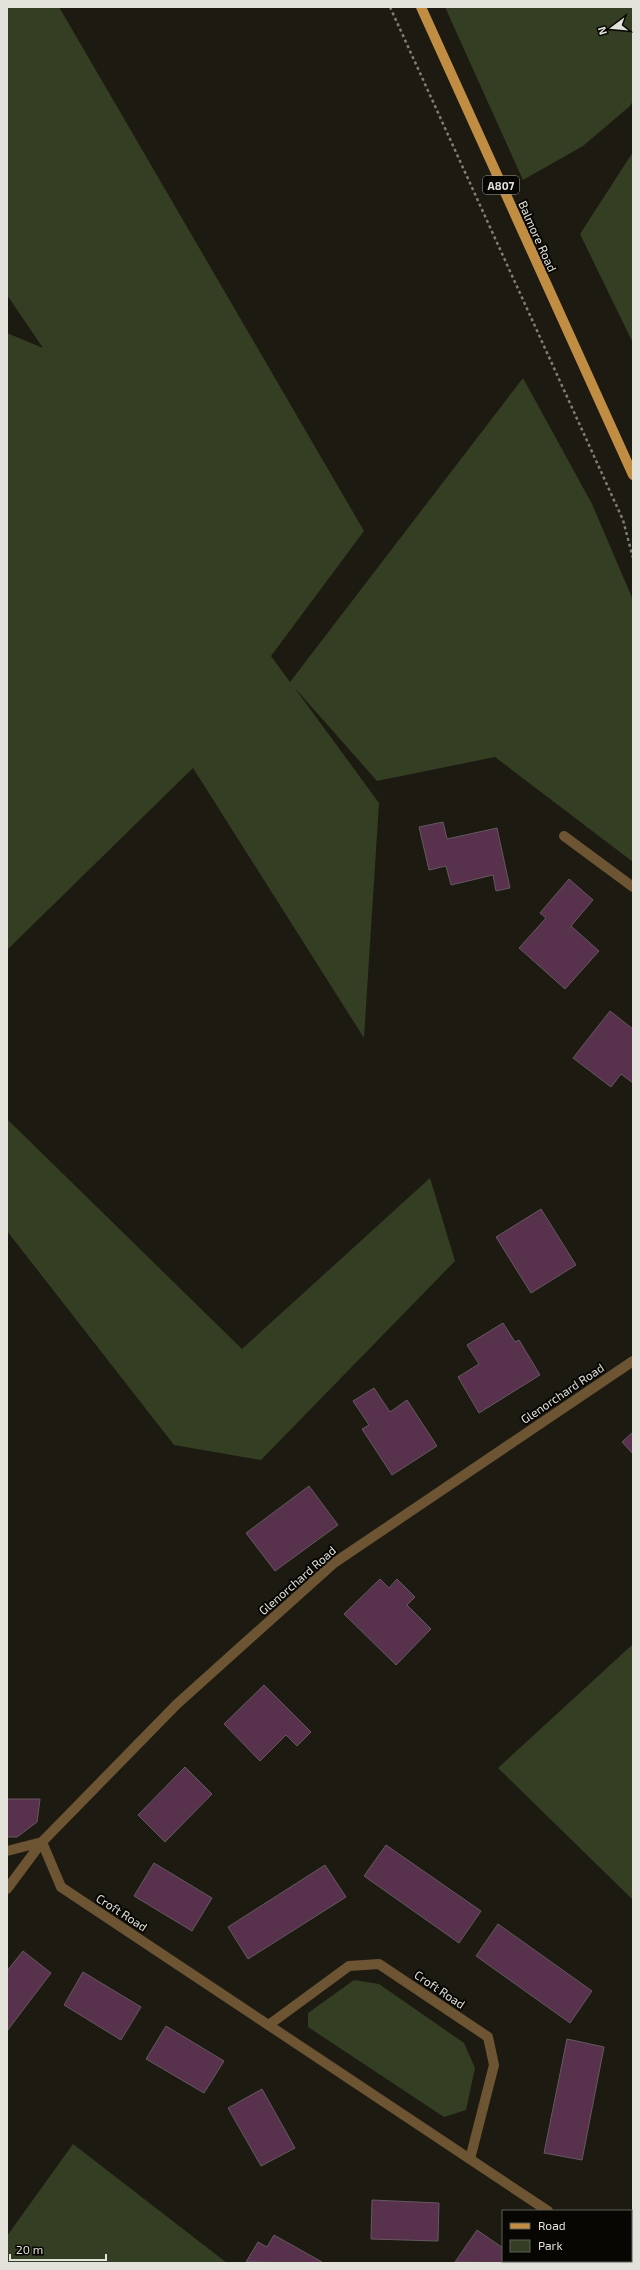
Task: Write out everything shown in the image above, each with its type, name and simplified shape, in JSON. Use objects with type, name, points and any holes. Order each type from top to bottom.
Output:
[{"type":"main road","name":"Balmore Road","points":[[421,7],[633,475]]},
{"type":"street","points":[[564,836],[633,886]]},
{"type":"street","name":"Glenorchard Road","points":[[7,1889],[42,1842],[177,1704],[334,1563],[633,1361]]},
{"type":"street","points":[[7,1851],[42,1842]]},
{"type":"street","name":"Croft Road","points":[[42,1842],[61,1887],[270,2024],[546,2210]]},
{"type":"street","name":"Croft Road","points":[[270,2024],[349,1966],[379,1964],[488,2037],[494,2065],[470,2159]]},
{"type":"path","points":[[390,7],[623,520],[633,558]]},
{"type":"green space","points":[[7,7],[59,7],[364,531],[271,656],[290,682],[523,378],[592,504],[633,600],[633,862],[495,757],[377,781],[294,687],[379,803],[364,1038],[193,768],[7,950],[7,333],[43,348],[7,295]]},
{"type":"green space","points":[[445,7],[633,7],[633,101],[630,106],[583,146],[523,180]]},
{"type":"green space","points":[[633,152],[633,343],[580,234]]},
{"type":"green space","points":[[7,1119],[242,1349],[430,1178],[455,1261],[261,1460],[174,1445],[7,1231]]},
{"type":"green space","points":[[633,1644],[633,1900],[498,1768]]},
{"type":"green space","points":[[354,1980],[379,1984],[464,2043],[475,2068],[466,2110],[444,2117],[308,2027],[308,2013]]},
{"type":"green space","points":[[73,2144],[227,2263],[7,2263],[7,2236]]},
{"type":"building","points":[[443,822],[447,839],[497,828],[510,888],[496,891],[493,875],[451,885],[446,866],[429,870],[419,827]]},
{"type":"building","points":[[569,879],[593,900],[571,926],[599,951],[565,989],[519,948],[546,918],[540,913]]},
{"type":"building","points":[[610,1011],[633,1029],[633,1083],[621,1074],[611,1087],[573,1058]]},
{"type":"building","points":[[541,1209],[576,1265],[531,1293],[496,1237]]},
{"type":"building","points":[[503,1323],[515,1342],[519,1340],[540,1375],[479,1413],[458,1377],[479,1364],[467,1345]]},
{"type":"building","points":[[374,1388],[390,1412],[407,1400],[437,1446],[392,1475],[362,1429],[369,1425],[353,1401]]},
{"type":"building","points":[[633,1432],[633,1454],[622,1442]]},
{"type":"building","points":[[309,1486],[338,1525],[275,1571],[246,1533]]},
{"type":"building","points":[[380,1579],[389,1588],[397,1579],[415,1597],[407,1605],[431,1629],[396,1665],[344,1614]]},
{"type":"building","points":[[264,1685],[311,1732],[297,1746],[286,1735],[260,1761],[224,1724]]},
{"type":"building","points":[[185,1767],[212,1794],[165,1842],[138,1815]]},
{"type":"building","points":[[7,1799],[40,1799],[37,1822],[17,1837],[7,1837]]},
{"type":"building","points":[[386,1845],[481,1911],[459,1943],[364,1876]]},
{"type":"building","points":[[154,1863],[212,1898],[192,1931],[134,1896]]},
{"type":"building","points":[[325,1865],[346,1897],[248,1959],[228,1927]]},
{"type":"building","points":[[498,1924],[592,1991],[570,2023],[476,1956]]},
{"type":"building","points":[[23,1951],[51,1973],[7,2031],[7,1971]]},
{"type":"building","points":[[83,1972],[141,2007],[121,2040],[64,2005]]},
{"type":"building","points":[[166,2026],[224,2061],[204,2093],[146,2059]]},
{"type":"building","points":[[567,2039],[604,2047],[582,2160],[544,2153]]},
{"type":"building","points":[[262,2089],[295,2148],[261,2166],[228,2108]]},
{"type":"building","points":[[372,2200],[439,2203],[438,2241],[371,2239]]},
{"type":"building","points":[[477,2230],[502,2247],[502,2262],[524,2263],[455,2262]]},
{"type":"building","points":[[274,2235],[322,2262],[246,2262],[258,2242],[267,2247]]}]
